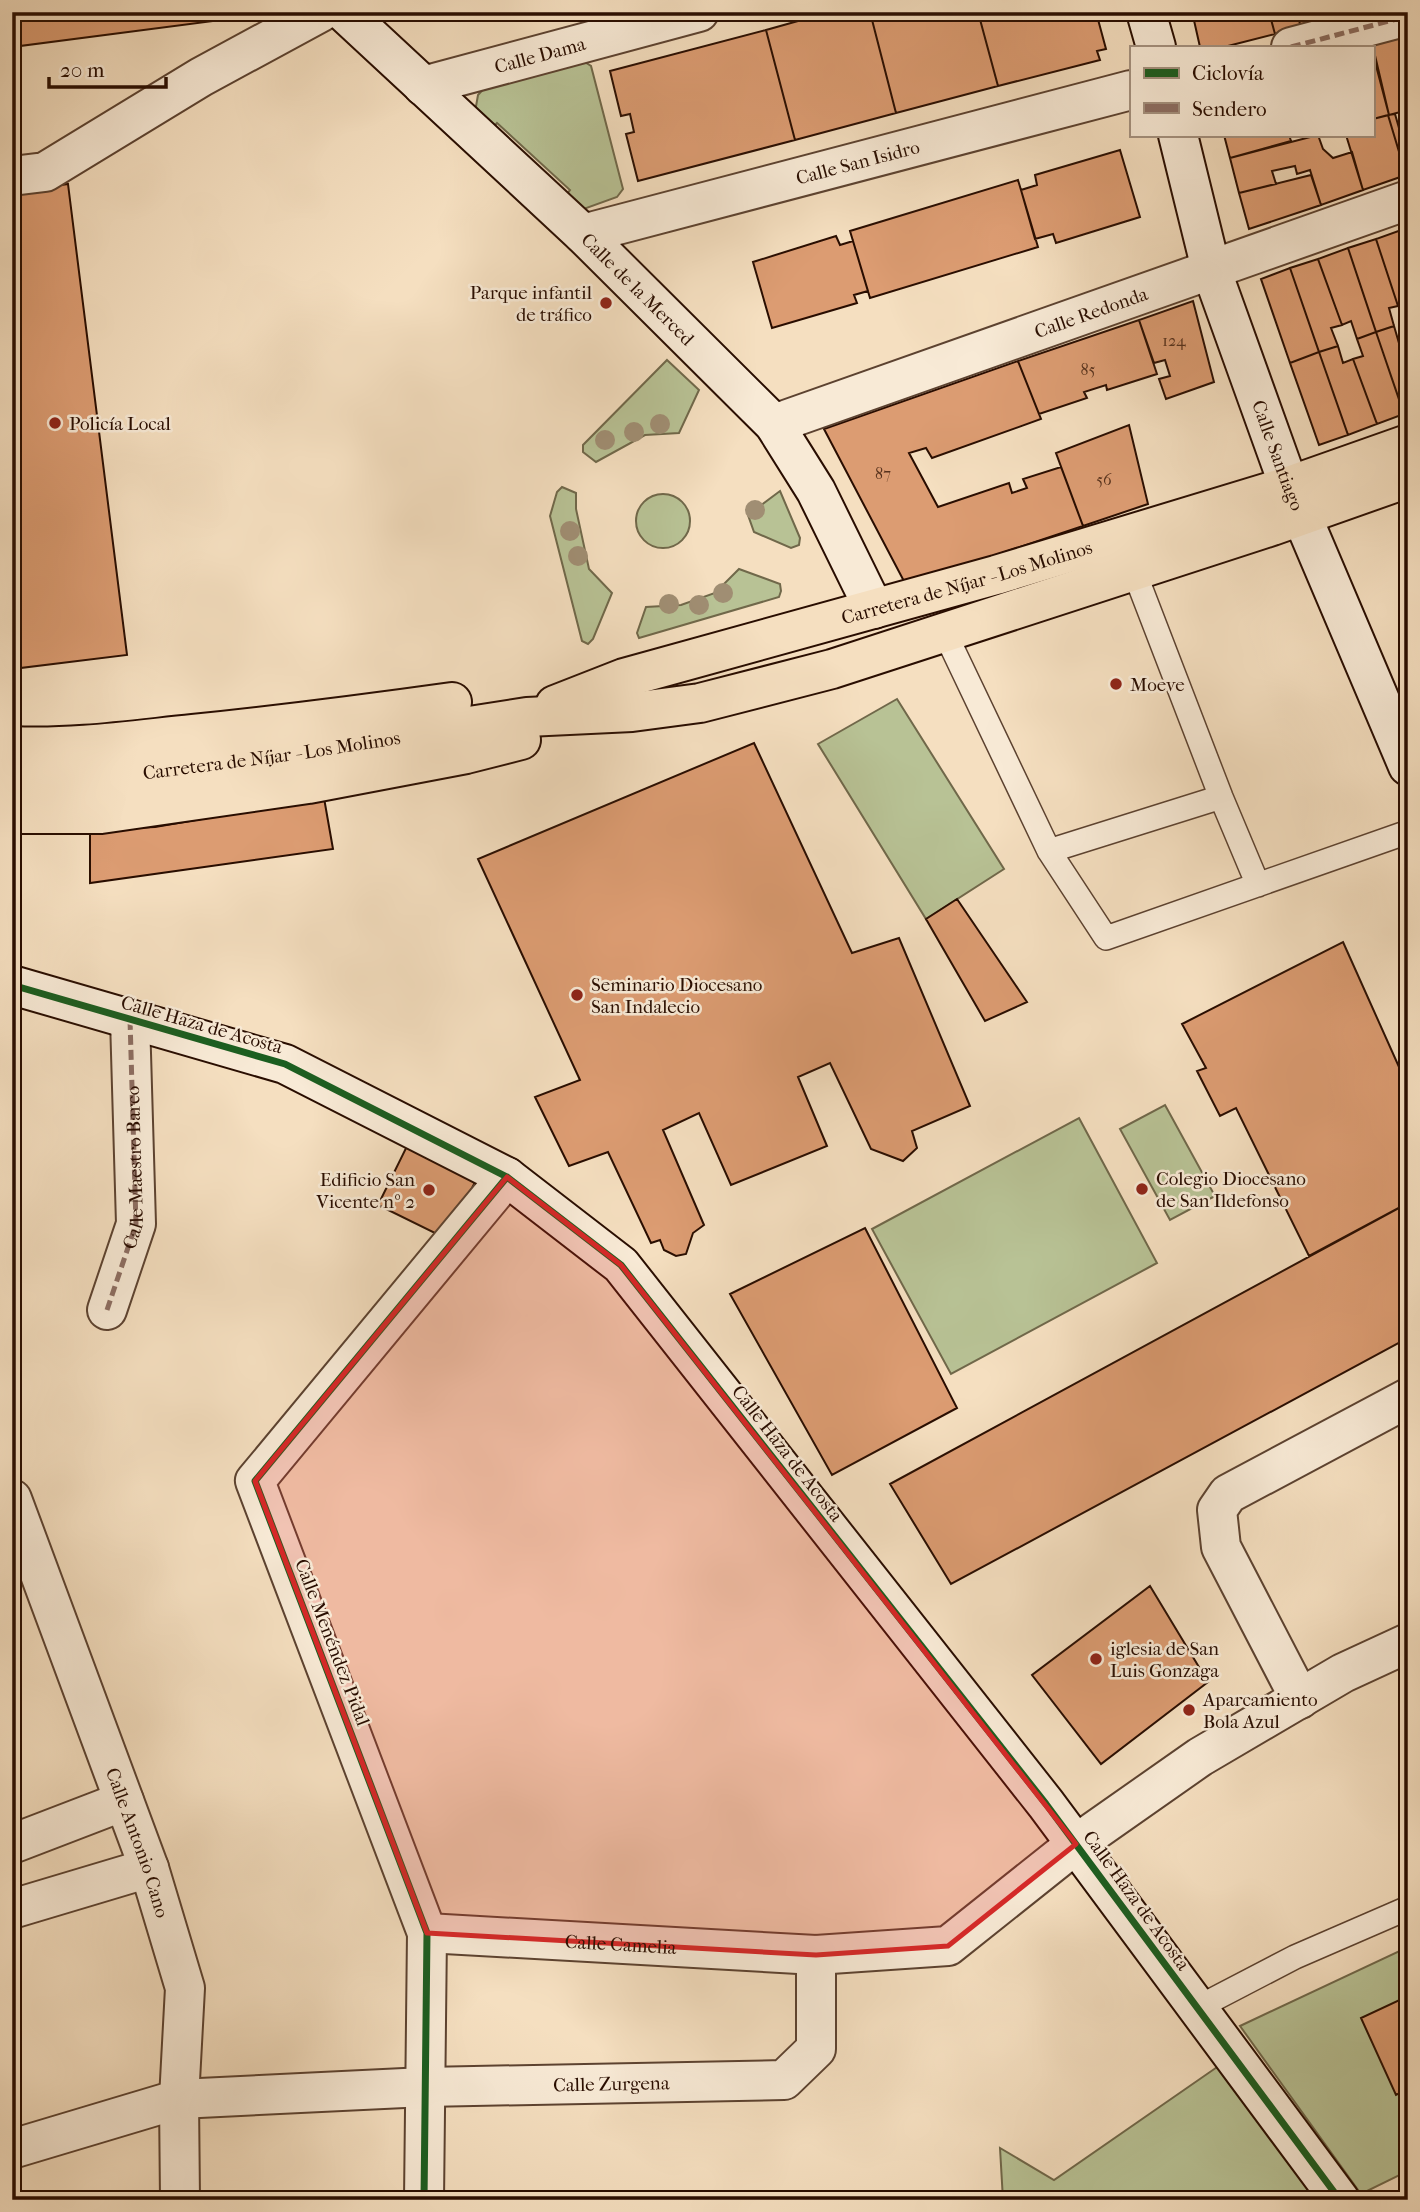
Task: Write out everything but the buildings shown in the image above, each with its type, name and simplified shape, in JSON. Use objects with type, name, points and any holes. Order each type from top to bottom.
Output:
[{"type":"main road","name":"Carretera de Níjar - Los Molinos","points":[[628,695],[700,703],[832,669],[954,630],[1133,571],[1295,501],[1408,444]]},
{"type":"main road","name":"Carretera de Níjar - Los Molinos","points":[[12,777],[108,776],[296,753],[527,716],[628,695],[874,609],[1212,509],[1295,501],[1408,478]]},
{"type":"main road","points":[[12,746],[122,741],[321,720],[628,695]]},
{"type":"main road","points":[[12,814],[101,814],[308,784],[467,754],[628,695]]},
{"type":"street","points":[[12,176],[45,172],[201,77],[321,12]]},
{"type":"street","name":"Calle de la Merced","points":[[344,12],[583,234],[774,424],[816,491],[874,609]]},
{"type":"street","name":"Calle Dama","points":[[423,86],[699,12]]},
{"type":"street","points":[[1146,12],[1156,46]]},
{"type":"street","points":[[1295,46],[1408,16]]},
{"type":"street","name":"Calle San Isidro","points":[[583,234],[1130,90]]},
{"type":"street","name":"Calle Santiago","points":[[1178,136],[1211,269],[1295,501],[1408,766]]},
{"type":"street","name":"Calle Redonda","points":[[774,424],[1408,200]]},
{"type":"street","name":"Calle Haza de Acosta","points":[[12,985],[285,1064],[507,1177],[621,1265],[1076,1844],[1340,2200]]},
{"type":"street","name":"Calle Maestro Barco","points":[[107,1310],[136,1224],[130,1019]]},
{"type":"street","name":"Calle Menéndez Pidal","points":[[424,2200],[427,1933],[255,1481],[507,1177]]},
{"type":"street","points":[[1300,1699],[1221,1547],[1217,1510],[1228,1494],[1408,1398]]},
{"type":"street","name":"Calle Antonio Cano","points":[[12,1499],[149,1868],[185,1988],[179,2099],[180,2200]]},
{"type":"street","points":[[816,1955],[948,1946],[1076,1844],[1199,1758],[1343,1673],[1408,1643]]},
{"type":"street","points":[[12,1844],[124,1801]]},
{"type":"street","points":[[12,1909],[149,1868]]},
{"type":"street","name":"Calle Camelia","points":[[427,1933],[816,1955]]},
{"type":"street","name":"Calle Zurgena","points":[[12,2149],[179,2099],[425,2087],[785,2080],[816,2049],[816,1955]]},
{"type":"lane","points":[[1212,509],[1084,564],[974,601],[954,630],[968,681],[1049,851],[1106,938],[1408,832]]},
{"type":"lane","points":[[1133,571],[1258,884]]},
{"type":"lane","points":[[1049,851],[1221,797]]},
{"type":"lane","points":[[1197,2008],[1295,1957],[1408,1908]]},
{"type":"highlighted area","points":[[507,1177],[621,1265],[1076,1844],[948,1946],[816,1955],[427,1933],[255,1481]]},
{"type":"green space","points":[[583,61],[591,66],[623,189],[617,197],[581,210],[562,200],[570,190],[497,123],[490,131],[475,112],[478,95],[487,85]]},
{"type":"green space","points":[[667,360],[699,390],[679,433],[645,435],[596,462],[583,452],[583,445]]},
{"type":"green space","points":[[562,487],[576,493],[576,509],[589,569],[612,593],[593,639],[588,644],[582,641],[550,516],[557,492]]},
{"type":"green space","points":[[780,491],[800,538],[799,545],[791,548],[754,532],[748,515]]},
{"type":"green space","points":[[668,494],[678,498],[686,506],[690,521],[686,536],[678,544],[658,548],[648,544],[640,536],[636,516],[640,506],[648,498]]},
{"type":"green space","points":[[739,569],[780,584],[779,597],[639,638],[637,633],[646,607],[681,605],[715,593]]},
{"type":"green space","points":[[897,699],[1004,869],[926,919],[818,744]]},
{"type":"green space","points":[[1165,1105],[1215,1196],[1170,1220],[1120,1129]]},
{"type":"green space","points":[[1079,1118],[1157,1263],[951,1374],[872,1229]]},
{"type":"green space","points":[[1408,1947],[1408,2171],[1361,2194],[1240,2026]]},
{"type":"green space","points":[[1233,2056],[1340,2200],[1003,2200],[1000,2148],[1054,2180]]},
{"type":"marked path","points":[[1295,46],[1408,16]]},
{"type":"marked path","points":[[107,1310],[136,1224],[130,1019]]},
{"type":"cycle path","points":[[12,985],[285,1064],[507,1177],[621,1265],[1046,1804],[1340,2200]]},
{"type":"cycle path","points":[[424,2200],[427,1933],[255,1481],[507,1177]]},
{"type":"place","name":"Parque infantil de tráfico","points":[[606,303]]},
{"type":"place","name":"Policía Local","points":[[55,423]]},
{"type":"place","name":"Moeve","points":[[1116,684]]},
{"type":"place","name":"Seminario Diocesano San Indalecio","points":[[577,995]]},
{"type":"place","name":"Colegio Diocesano de San Ildefonso","points":[[1142,1189]]},
{"type":"place","name":"Edificio San Vicente nº 2","points":[[429,1190]]},
{"type":"place","name":"iglesia de San Luis Gonzaga","points":[[1096,1659]]},
{"type":"place","name":"Aparcamiento Bola Azul","points":[[1189,1710]]}]
